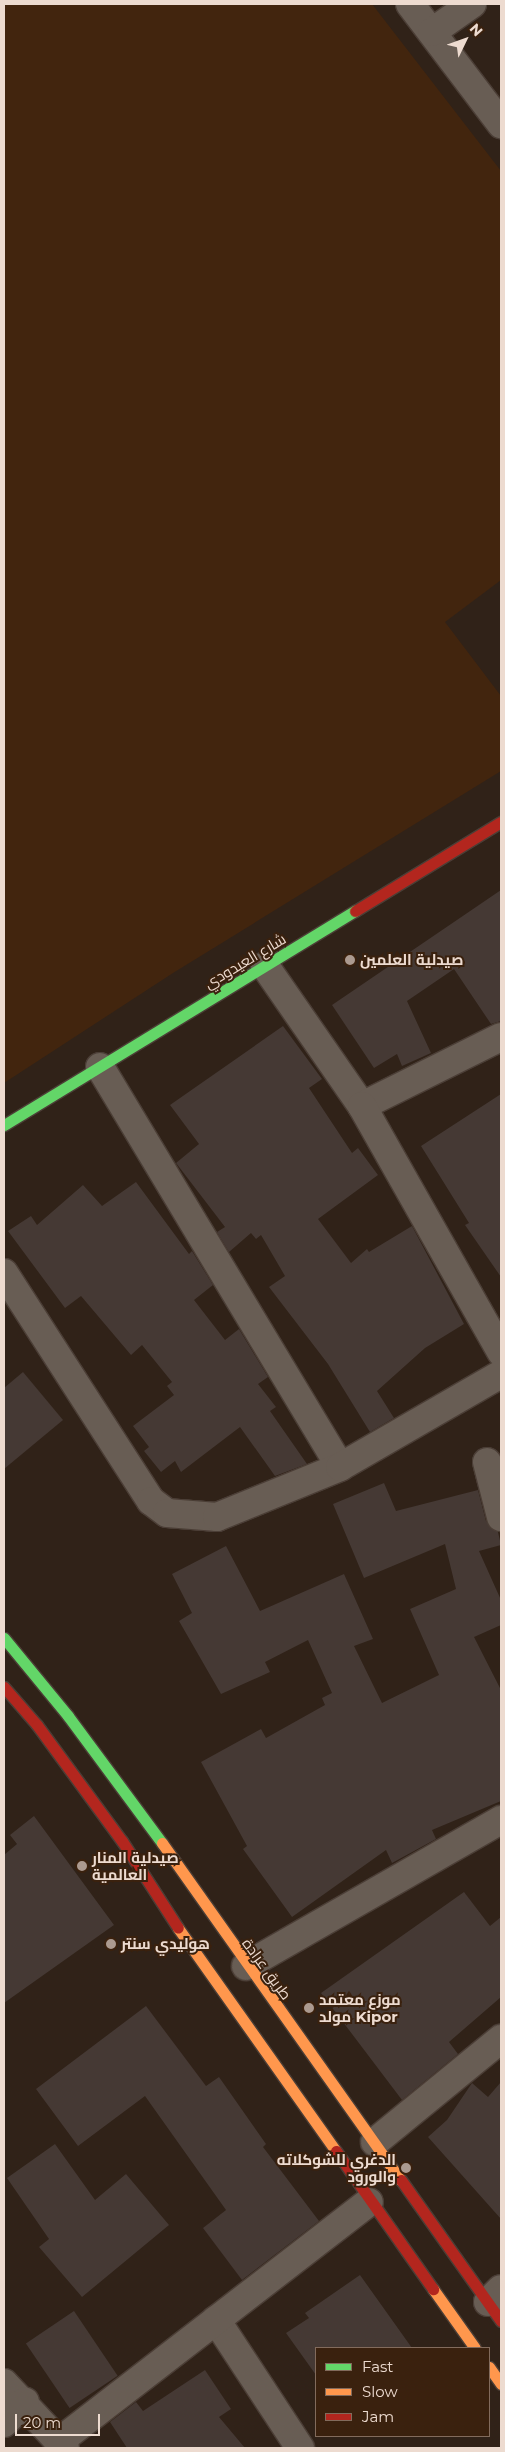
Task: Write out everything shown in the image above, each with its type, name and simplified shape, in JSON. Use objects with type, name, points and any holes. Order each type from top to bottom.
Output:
[{"type":"main road","name":"شارع العيدودي","points":[[4,1125],[501,822]]},
{"type":"main road","name":"طريق عرادة","points":[[4,1638],[137,1809],[246,1966],[497,2304]]},
{"type":"main road","points":[[4,1687],[37,1725],[122,1842],[182,1934],[369,2202],[474,2347]]},
{"type":"main road","points":[[490,2368],[501,2384]]},
{"type":"street","points":[[410,4],[501,124]]},
{"type":"street","points":[[432,32],[472,4]]},
{"type":"street","points":[[266,966],[362,1106],[501,1352]]},
{"type":"street","points":[[362,1106],[501,1038]]},
{"type":"street","points":[[100,1066],[340,1467]]},
{"type":"street","points":[[4,1273],[151,1501],[167,1513],[217,1517],[340,1467],[501,1374]]},
{"type":"street","points":[[487,1462],[501,1517]]},
{"type":"street","points":[[246,1966],[501,1820]]},
{"type":"street","points":[[376,2142],[501,2039]]},
{"type":"street","points":[[4,2383],[25,2402],[63,2444],[216,2320],[369,2202]]},
{"type":"street","points":[[216,2320],[300,2448]]},
{"type":"street","points":[[4,2423],[25,2402]]},
{"type":"shaded area","points":[[4,4],[372,4],[501,171],[501,580],[445,622],[501,696],[501,771],[173,973],[4,1083]]},
{"type":"building","points":[[501,890],[501,1021],[491,1024],[454,969],[407,1001],[431,1053],[402,1066],[397,1054],[374,1068],[332,1005]]},
{"type":"building","points":[[283,1026],[322,1079],[309,1088],[352,1153],[358,1148],[378,1175],[318,1219],[351,1263],[367,1249],[369,1252],[412,1226],[464,1324],[425,1348],[377,1391],[394,1418],[370,1432],[328,1364],[269,1287],[285,1276],[261,1235],[256,1239],[251,1233],[229,1252],[217,1232],[225,1227],[176,1163],[199,1144],[170,1105]]},
{"type":"building","points":[[501,1094],[501,1277],[465,1225],[469,1223],[421,1146]]},
{"type":"building","points":[[136,1182],[189,1254],[192,1251],[213,1285],[194,1300],[225,1340],[239,1329],[268,1377],[258,1384],[276,1407],[270,1411],[307,1464],[275,1476],[240,1427],[181,1472],[175,1461],[161,1472],[144,1451],[149,1447],[133,1426],[174,1395],[167,1386],[172,1382],[142,1345],[131,1355],[81,1296],[65,1308],[8,1231],[31,1216],[37,1225],[83,1185],[102,1206]]},
{"type":"building","points":[[23,1372],[63,1420],[4,1469],[4,1388]]},
{"type":"building","points":[[384,1483],[396,1511],[478,1490],[486,1521],[498,1532],[501,1545],[479,1551],[501,1600],[501,1625],[474,1637],[501,1690],[501,1801],[432,1830],[436,1839],[392,1863],[386,1850],[292,1917],[243,1849],[247,1846],[201,1762],[261,1729],[266,1738],[325,1705],[322,1698],[332,1693],[308,1640],[265,1662],[270,1672],[221,1694],[179,1621],[192,1613],[172,1574],[226,1546],[260,1611],[344,1574],[373,1639],[354,1646],[382,1703],[439,1675],[410,1609],[456,1589],[445,1544],[364,1578],[333,1504]]},
{"type":"building","points":[[34,1816],[114,1925],[4,2003],[4,1855],[17,1844],[10,1835]]},
{"type":"building","points":[[464,1892],[490,1926],[501,1917],[501,1997],[449,2042],[458,2054],[402,2100],[321,1993]]},
{"type":"building","points":[[146,2006],[206,2086],[219,2077],[266,2144],[263,2147],[319,2221],[242,2280],[203,2228],[226,2210],[145,2096],[78,2146],[36,2089]]},
{"type":"building","points":[[501,2082],[501,2219],[428,2137],[447,2120],[472,2083],[488,2097]]},
{"type":"building","points":[[55,2144],[95,2200],[126,2174],[169,2225],[82,2297],[39,2247],[49,2239],[7,2178]]},
{"type":"building","points":[[360,2275],[411,2347],[315,2347],[315,2374],[286,2333],[309,2318],[305,2313]]},
{"type":"building","points":[[74,2311],[118,2376],[70,2408],[26,2343]]},
{"type":"building","points":[[205,2370],[231,2409],[219,2417],[245,2448],[127,2448],[110,2422],[136,2402],[143,2411]]},
{"type":"traffic: fast","points":[[4,1125],[355,911]]},
{"type":"traffic: fast","points":[[4,1638],[68,1716],[162,1843]]},
{"type":"traffic: slow","points":[[162,1843],[401,2180]]},
{"type":"traffic: slow","points":[[178,1928],[336,2151]]},
{"type":"traffic: slow","points":[[433,2289],[474,2347]]},
{"type":"traffic: slow","points":[[490,2368],[501,2384]]},
{"type":"traffic: jam","points":[[355,911],[501,822]]},
{"type":"traffic: jam","points":[[4,1687],[37,1725],[122,1841],[178,1928]]},
{"type":"traffic: jam","points":[[336,2151],[433,2289]]},
{"type":"traffic: jam","points":[[401,2180],[501,2321]]},
{"type":"place","name":"صيدلية العلمين","points":[[350,960]]},
{"type":"place","name":"صيدلية المنار العالمية","points":[[82,1866]]},
{"type":"place","name":"هوليدي سنتر","points":[[111,1944]]},
{"type":"place","name":"موزع معتمد مولد Kipor","points":[[309,2008]]},
{"type":"place","name":"الدغري للشوكلاته والورود","points":[[406,2168]]}]
